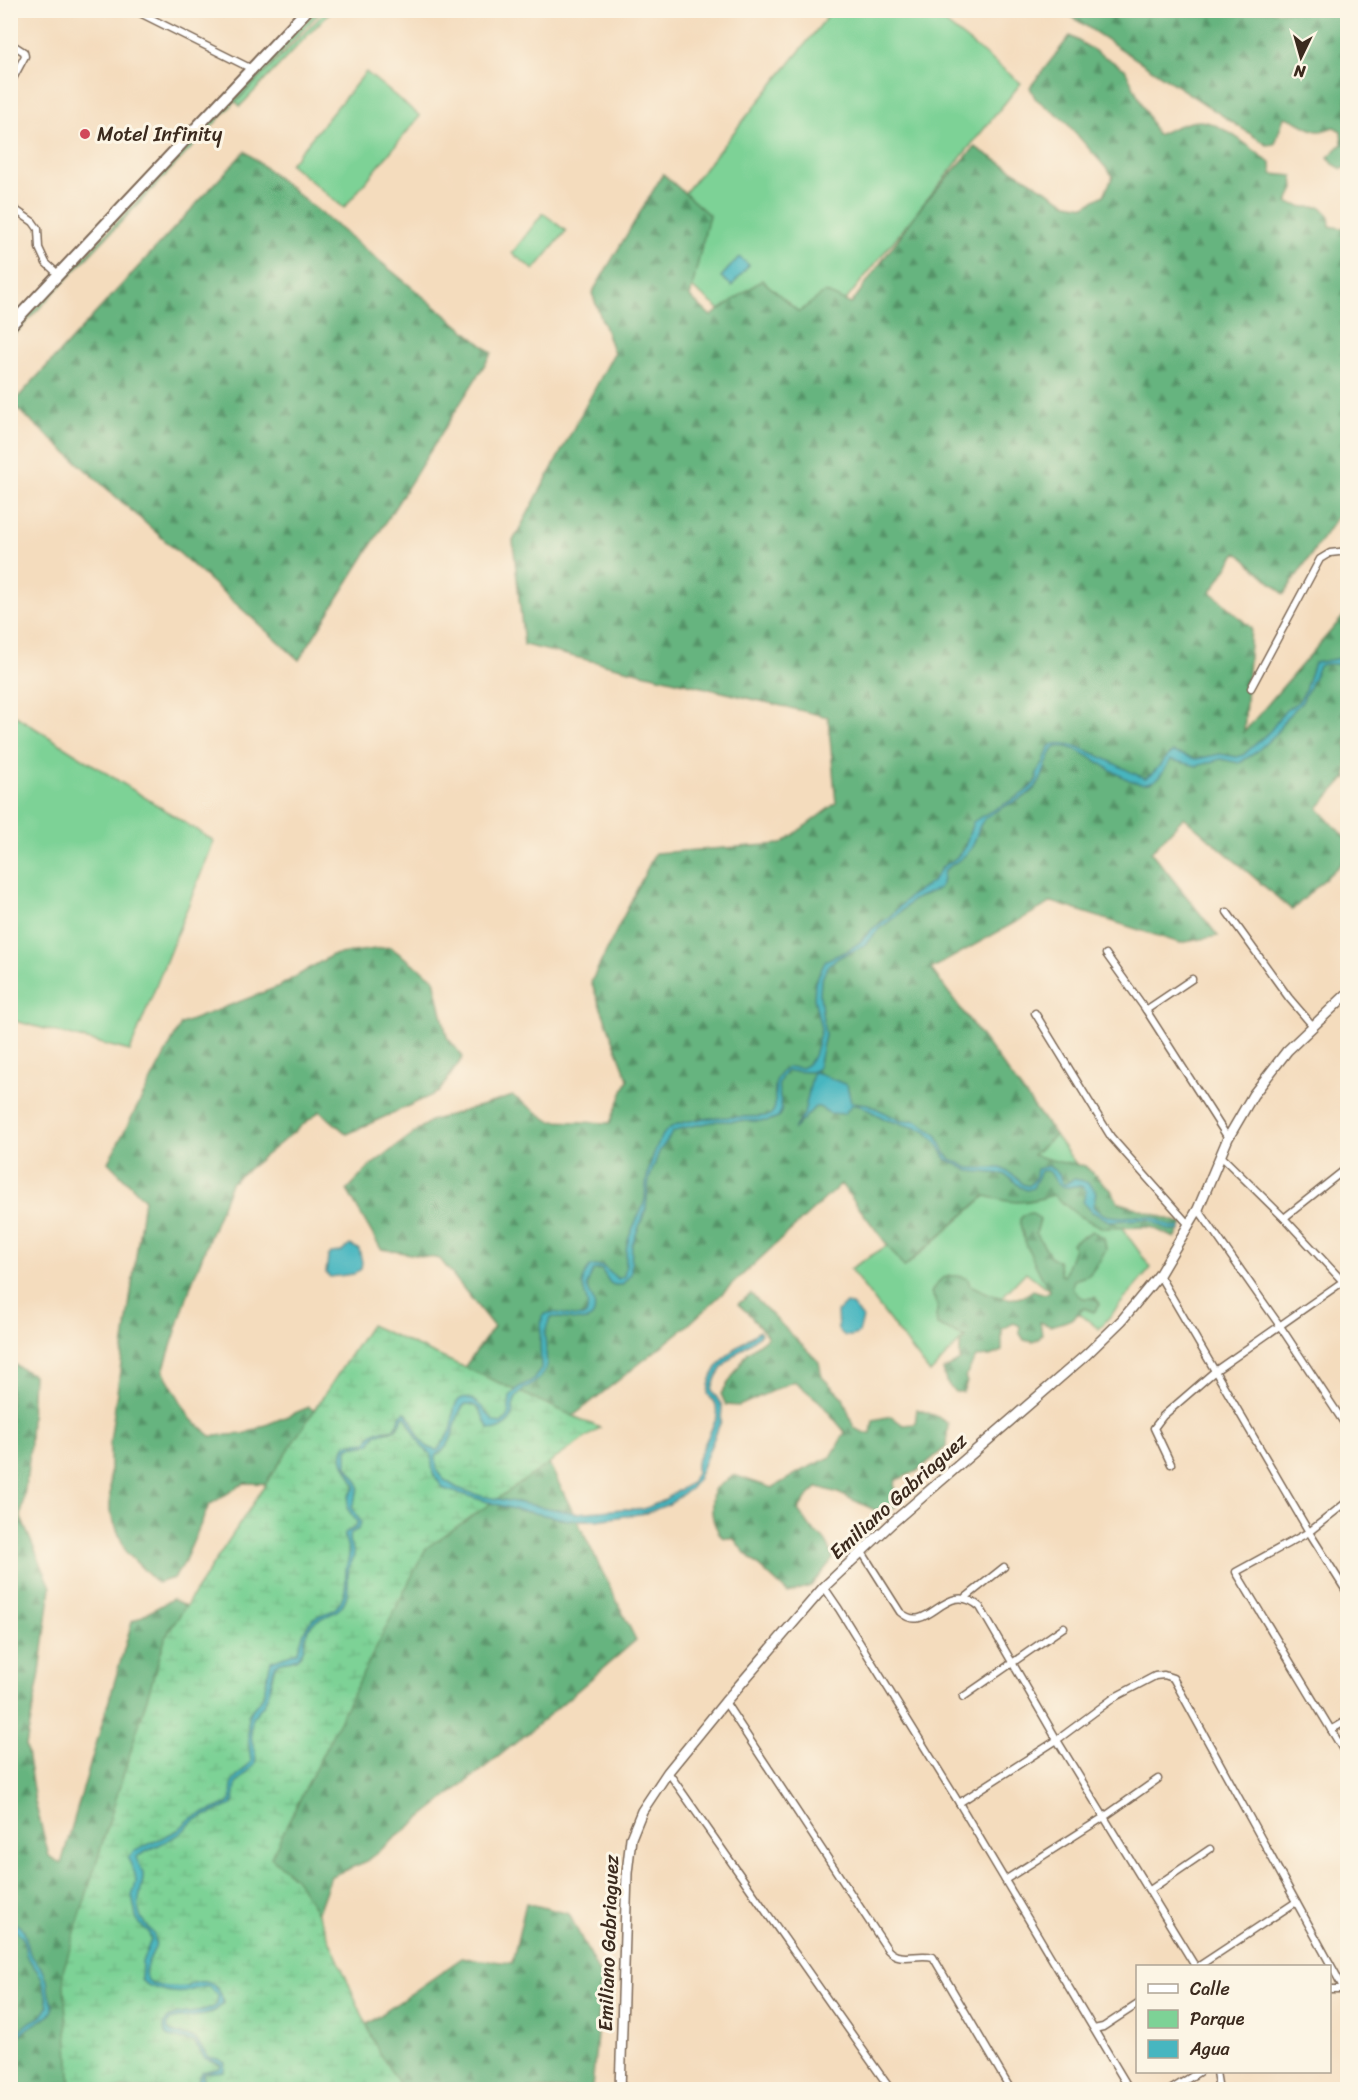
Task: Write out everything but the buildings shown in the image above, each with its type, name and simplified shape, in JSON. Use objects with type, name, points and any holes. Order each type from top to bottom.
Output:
[{"type":"main road","points":[[10,326],[307,10]]},
{"type":"main road","name":"Emiliano Gabriaguez","points":[[620,2090],[627,1873],[631,1838],[642,1811],[668,1772],[824,1587],[892,1523],[1087,1354],[1122,1320],[1159,1275],[1189,1225],[1228,1138],[1253,1095],[1287,1051],[1347,993]]},
{"type":"street","points":[[134,10],[252,69]]},
{"type":"street","points":[[10,43],[24,52],[25,56],[10,84]]},
{"type":"street","points":[[10,206],[33,222],[38,229],[39,248],[46,263],[59,275]]},
{"type":"street","points":[[1251,688],[1320,559],[1330,553],[1347,551]]},
{"type":"street","points":[[1227,912],[1289,998],[1313,1026]]},
{"type":"street","points":[[1106,954],[1146,1011],[1228,1138]]},
{"type":"street","points":[[1146,1011],[1192,979]]},
{"type":"street","points":[[1035,1013],[1111,1137],[1189,1225]]},
{"type":"street","points":[[1221,1156],[1345,1279],[1347,1287]]},
{"type":"street","points":[[1284,1218],[1347,1167]]},
{"type":"street","points":[[1198,1209],[1280,1326],[1347,1429]]},
{"type":"street","points":[[1159,1275],[1347,1594]]},
{"type":"street","points":[[1171,1464],[1154,1428],[1163,1416],[1215,1371],[1345,1279]]},
{"type":"street","points":[[1347,1501],[1309,1532],[1236,1572],[1347,1758]]},
{"type":"street","points":[[861,1552],[900,1612],[907,1618],[917,1619],[957,1598],[965,1598],[980,1607],[1057,1740],[1196,1965]]},
{"type":"street","points":[[965,1598],[1004,1567]]},
{"type":"street","points":[[824,1587],[959,1803],[1130,2090]]},
{"type":"street","points":[[963,1697],[1064,1627]]},
{"type":"street","points":[[959,1803],[1057,1740],[1115,1697],[1155,1676],[1164,1675],[1173,1678],[1346,1992]]},
{"type":"street","points":[[725,1702],[888,1950],[900,1958],[923,1955],[933,1957],[1011,2090]]},
{"type":"street","points":[[1331,1730],[1347,1720]]},
{"type":"street","points":[[668,1772],[891,2090]]},
{"type":"street","points":[[1005,1880],[1104,1817],[1158,1779]]},
{"type":"street","points":[[1150,1890],[1210,1849]]},
{"type":"street","points":[[1199,1965],[1296,1902]]},
{"type":"street","points":[[1331,1989],[1346,1992]]},
{"type":"street","points":[[1094,2029],[1103,2027],[1136,2005]]},
{"type":"street","points":[[1170,2090],[1197,2073]]},
{"type":"street","points":[[1216,2073],[1220,2090]]},
{"type":"green space","points":[[327,10],[331,11],[240,106],[236,102]]},
{"type":"green space","points":[[316,11],[321,11],[11,338],[11,334]]},
{"type":"green space","points":[[832,11],[930,11],[1021,83],[792,367],[641,247]]},
{"type":"green space","points":[[1063,11],[1347,11],[1347,167],[1342,169],[1333,164],[1328,157],[1342,144],[1341,131],[1334,127],[1322,131],[1315,130],[1284,117],[1275,144],[1267,145]]},
{"type":"green space","points":[[1070,36],[1125,69],[1157,135],[1193,121],[1216,125],[1271,164],[1272,174],[1293,176],[1294,189],[1287,203],[1304,207],[1321,207],[1329,215],[1330,226],[1347,227],[1347,498],[1339,514],[1284,594],[1237,552],[1211,592],[1251,628],[1244,732],[1347,612],[1347,778],[1318,808],[1347,840],[1347,858],[1292,910],[1184,817],[1151,852],[1218,936],[1180,943],[1052,902],[931,969],[1055,1135],[1033,1155],[1085,1166],[1111,1190],[1118,1202],[1183,1224],[1175,1238],[1151,1227],[1103,1228],[1079,1216],[1053,1195],[1019,1202],[985,1196],[904,1267],[841,1184],[687,1326],[539,1443],[636,1640],[528,1733],[365,1862],[331,1876],[292,1984],[309,2065],[462,1958],[512,1963],[526,1903],[569,1914],[602,1979],[592,2089],[11,2089],[10,1362],[33,1375],[29,1460],[21,1518],[51,1587],[40,1673],[26,1745],[35,1802],[49,1856],[61,1864],[132,1622],[172,1599],[199,1613],[281,1484],[244,1483],[209,1505],[183,1565],[174,1578],[157,1583],[126,1552],[110,1512],[110,1442],[144,1199],[108,1162],[181,1024],[280,986],[332,955],[390,947],[434,979],[447,1037],[463,1057],[439,1092],[347,1134],[320,1111],[231,1183],[191,1285],[163,1371],[191,1419],[211,1436],[244,1434],[309,1407],[344,1431],[438,1403],[494,1327],[440,1259],[381,1249],[347,1190],[369,1167],[430,1121],[513,1096],[550,1121],[610,1123],[628,1079],[591,982],[655,853],[781,844],[836,803],[828,717],[524,645],[513,541],[614,353],[592,293],[663,174],[709,215],[690,297],[711,316],[762,280],[799,312],[825,292],[851,304],[924,203],[975,147],[1067,203],[1085,206],[1104,195],[1113,176],[1065,121],[1035,98],[1030,87]]},
{"type":"green space","points":[[366,72],[420,116],[344,208],[290,164]]},
{"type":"green space","points":[[245,151],[492,353],[299,660],[12,404]]},
{"type":"green space","points":[[543,213],[566,231],[534,270],[512,253]]},
{"type":"green space","points":[[11,713],[214,841],[130,1051],[11,1020]]},
{"type":"green space","points":[[1055,1135],[1151,1268],[1099,1329],[1026,1272],[930,1373],[850,1269],[888,1245],[905,1267]]},
{"type":"green space","points":[[1032,1213],[1040,1220],[1036,1233],[1050,1256],[1058,1261],[1061,1275],[1064,1276],[1074,1248],[1072,1243],[1092,1231],[1104,1238],[1106,1249],[1099,1262],[1089,1275],[1074,1280],[1072,1287],[1079,1296],[1095,1297],[1100,1304],[1094,1312],[1084,1308],[1072,1319],[1064,1322],[1050,1326],[1040,1322],[1042,1334],[1033,1342],[1024,1340],[1019,1332],[1020,1326],[1014,1323],[1002,1329],[1002,1351],[990,1356],[976,1357],[965,1377],[967,1382],[963,1392],[955,1392],[946,1382],[943,1370],[960,1361],[960,1344],[966,1338],[937,1325],[938,1306],[931,1293],[941,1279],[950,1276],[968,1279],[970,1285],[1002,1298],[1018,1298],[1033,1290],[1045,1294],[1050,1291],[1031,1256],[1023,1235],[1020,1219],[1025,1214]]},
{"type":"green space","points":[[751,1294],[819,1362],[822,1377],[843,1398],[854,1428],[871,1433],[873,1420],[891,1416],[903,1425],[915,1424],[917,1409],[936,1416],[948,1424],[946,1447],[917,1471],[896,1480],[894,1487],[901,1501],[886,1515],[838,1493],[818,1487],[806,1498],[798,1510],[814,1532],[823,1537],[833,1559],[811,1586],[788,1593],[745,1553],[734,1539],[722,1537],[715,1526],[712,1515],[713,1490],[734,1475],[772,1488],[831,1457],[845,1432],[820,1402],[794,1381],[739,1406],[726,1405],[721,1394],[748,1352],[768,1337],[738,1304]]},
{"type":"green space","points":[[370,1325],[600,1428],[426,1548],[271,1857],[296,1879],[319,1916],[379,2053],[403,2089],[71,2089],[63,1971],[166,1636]]},
{"type":"water","points":[[739,257],[749,265],[732,286],[721,277]]},
{"type":"water","points":[[1347,657],[1347,664],[1319,666],[1302,702],[1286,718],[1276,734],[1255,753],[1239,763],[1221,759],[1197,766],[1171,760],[1157,779],[1144,784],[1119,775],[1080,751],[1068,747],[1057,747],[1052,752],[1039,783],[1034,789],[985,819],[969,851],[944,871],[942,884],[938,889],[913,900],[879,929],[864,946],[828,965],[821,981],[820,995],[825,1035],[818,1068],[813,1071],[847,1085],[851,1102],[868,1104],[901,1121],[919,1122],[938,1136],[945,1153],[951,1159],[969,1168],[1001,1168],[1018,1178],[1022,1184],[1029,1186],[1035,1179],[1037,1169],[1048,1166],[1059,1173],[1062,1184],[1073,1179],[1090,1184],[1096,1193],[1093,1206],[1105,1215],[1151,1217],[1173,1227],[1181,1227],[1180,1231],[1169,1230],[1148,1219],[1109,1221],[1092,1212],[1083,1202],[1086,1191],[1083,1188],[1080,1186],[1063,1187],[1056,1183],[1052,1175],[1045,1170],[1041,1171],[1033,1188],[1027,1190],[1003,1174],[969,1171],[946,1159],[936,1142],[924,1130],[887,1120],[857,1104],[852,1105],[844,1114],[829,1113],[815,1107],[793,1130],[804,1114],[813,1072],[787,1071],[779,1084],[782,1107],[778,1117],[768,1121],[717,1121],[673,1132],[659,1152],[649,1180],[646,1209],[632,1245],[631,1274],[622,1285],[614,1285],[610,1283],[601,1269],[593,1270],[587,1285],[594,1303],[591,1318],[579,1320],[550,1317],[545,1334],[547,1366],[541,1377],[517,1396],[509,1421],[497,1430],[489,1429],[479,1409],[466,1404],[459,1414],[449,1443],[436,1455],[437,1471],[443,1479],[457,1488],[481,1496],[576,1513],[644,1509],[691,1483],[696,1472],[696,1463],[717,1417],[716,1405],[708,1394],[713,1374],[726,1357],[759,1331],[761,1334],[724,1365],[714,1381],[712,1390],[722,1406],[721,1421],[697,1480],[691,1488],[669,1504],[646,1513],[597,1520],[568,1520],[509,1508],[444,1489],[433,1474],[431,1454],[422,1447],[405,1416],[396,1429],[376,1434],[370,1444],[347,1449],[347,1466],[358,1482],[359,1488],[352,1507],[361,1522],[359,1529],[350,1536],[349,1542],[354,1554],[348,1571],[348,1591],[345,1601],[336,1611],[319,1619],[309,1628],[304,1648],[297,1658],[275,1665],[268,1695],[264,1704],[252,1718],[251,1735],[256,1758],[255,1764],[236,1784],[232,1805],[193,1821],[180,1834],[136,1857],[143,1874],[138,1904],[140,1915],[156,1942],[147,1964],[146,1978],[156,1985],[172,1987],[186,1987],[200,1982],[210,1983],[218,1989],[222,1998],[223,2003],[215,2011],[173,2019],[168,2024],[171,2032],[195,2038],[208,2057],[225,2063],[224,2071],[203,2075],[205,2089],[201,2089],[198,2081],[202,2072],[220,2068],[221,2065],[204,2058],[194,2042],[168,2037],[165,2033],[165,2024],[168,2018],[174,2015],[210,2009],[217,2004],[218,1995],[209,1987],[175,1992],[155,1988],[141,1980],[142,1962],[151,1940],[148,1931],[139,1924],[136,1917],[132,1895],[136,1883],[135,1874],[128,1858],[133,1852],[178,1830],[191,1818],[227,1804],[231,1799],[232,1782],[251,1762],[248,1715],[263,1696],[271,1661],[297,1652],[305,1629],[310,1622],[319,1615],[332,1611],[340,1602],[345,1590],[349,1557],[345,1533],[356,1527],[357,1522],[347,1508],[349,1496],[355,1487],[343,1462],[343,1450],[346,1444],[367,1442],[376,1431],[394,1429],[400,1416],[405,1412],[423,1442],[432,1449],[438,1450],[451,1430],[455,1406],[459,1400],[464,1398],[476,1402],[494,1422],[501,1423],[508,1417],[510,1396],[519,1387],[533,1380],[541,1369],[542,1316],[553,1312],[575,1316],[586,1315],[587,1302],[583,1279],[591,1266],[602,1266],[618,1279],[624,1276],[628,1239],[644,1203],[650,1164],[663,1134],[671,1127],[688,1121],[716,1117],[770,1115],[774,1111],[776,1080],[780,1074],[787,1067],[801,1068],[807,1065],[814,1056],[821,1029],[814,998],[815,982],[826,960],[847,951],[860,942],[910,896],[932,882],[942,867],[956,858],[964,849],[973,822],[1031,787],[1037,780],[1037,773],[1043,764],[1049,746],[1070,745],[1083,749],[1145,778],[1173,752],[1196,759],[1220,754],[1237,757],[1243,755],[1270,731],[1285,711],[1298,702],[1303,695],[1314,663]]},
{"type":"water","points":[[350,1245],[359,1249],[361,1269],[354,1274],[330,1277],[326,1273],[328,1257],[331,1253],[341,1252]]},
{"type":"water","points":[[845,1304],[852,1305],[863,1318],[859,1333],[852,1336],[845,1336],[838,1330],[837,1312]]},
{"type":"water","points":[[10,1919],[24,1930],[30,1954],[47,1979],[53,2004],[53,2010],[49,2016],[28,2028],[11,2043],[11,2039],[28,2023],[42,2016],[48,2006],[42,1978],[26,1955],[23,1938],[11,1926]]},
{"type":"place","name":"Motel Infinity","points":[[85,134]]}]
